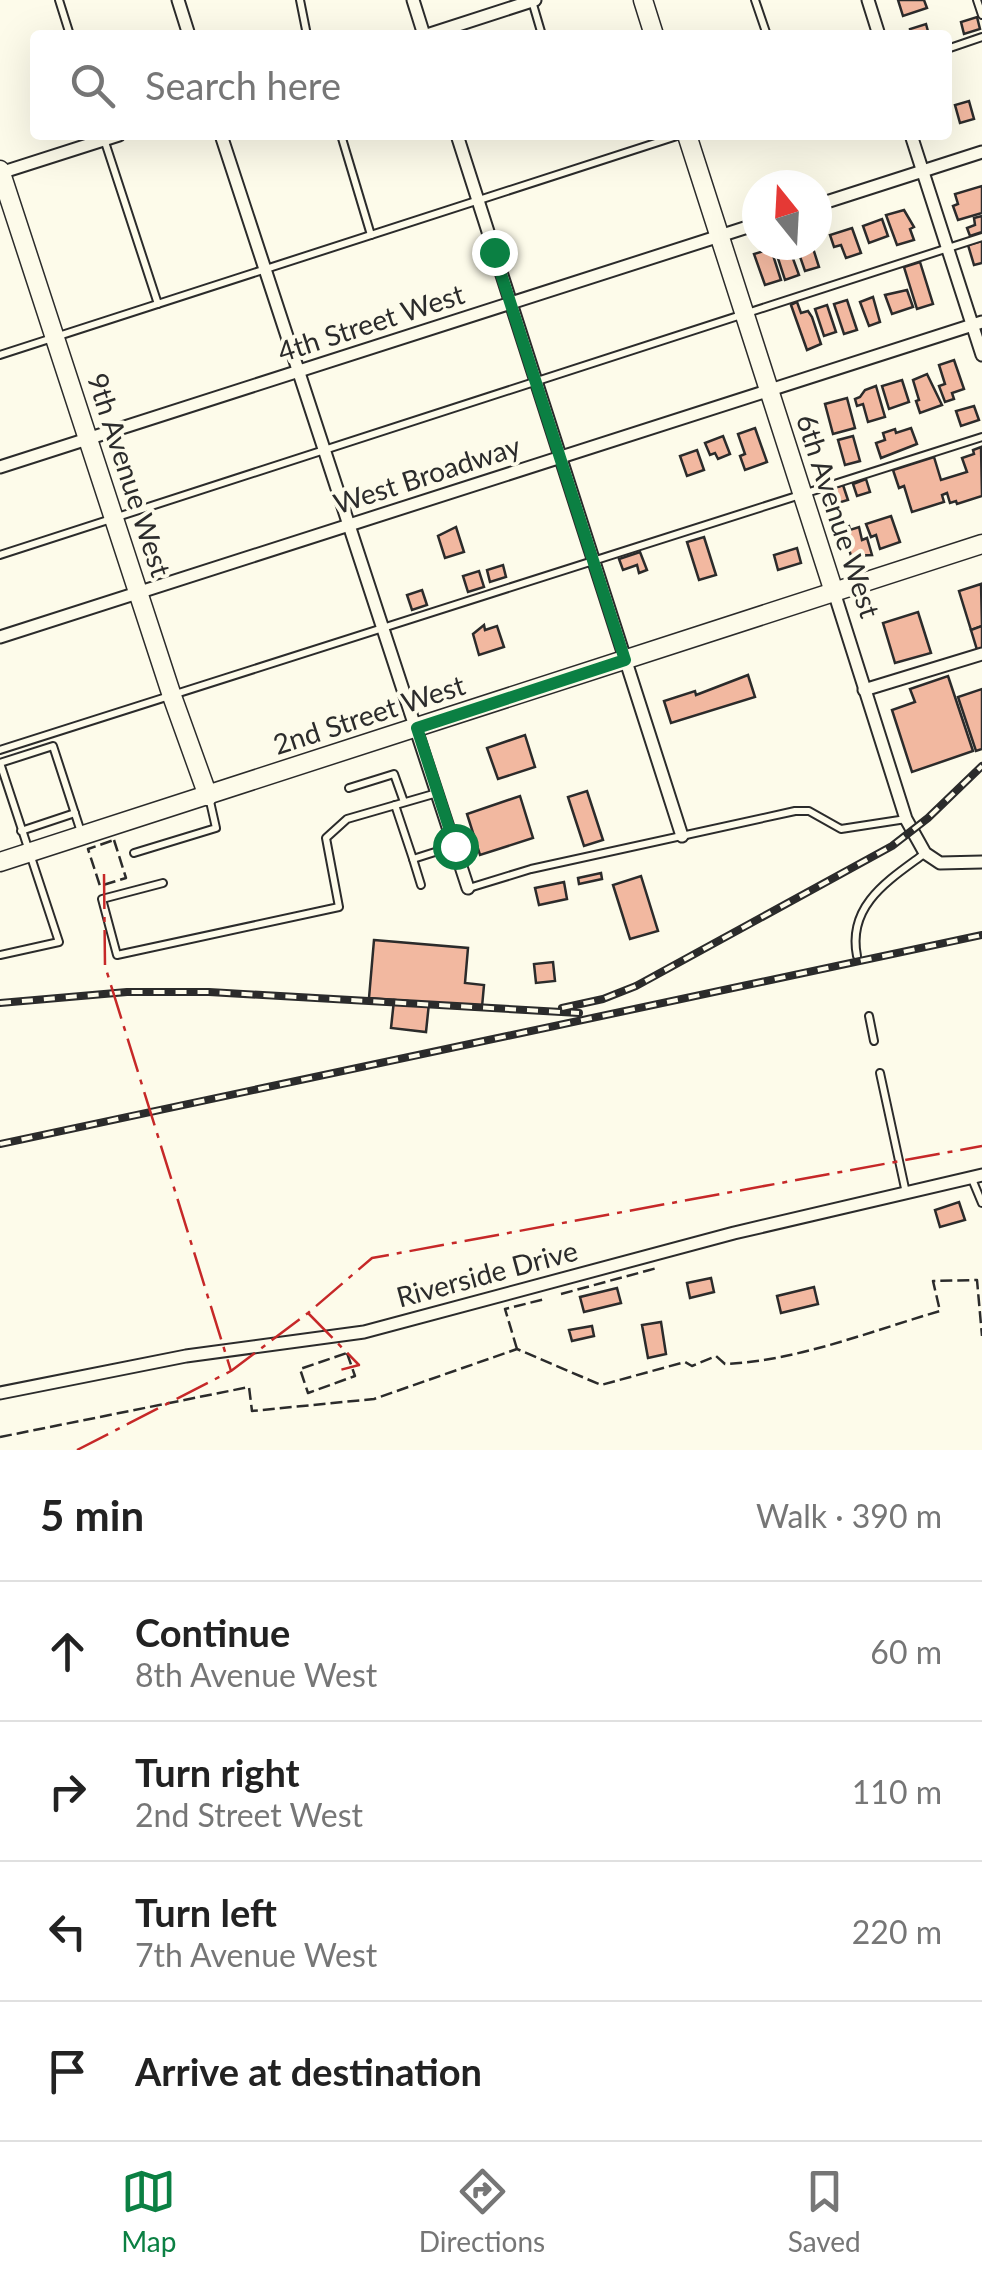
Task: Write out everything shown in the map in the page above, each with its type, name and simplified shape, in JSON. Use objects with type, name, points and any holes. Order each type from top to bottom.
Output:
[{"type":"street","points":[[178,0],[187,30]]},
{"type":"street","points":[[413,0],[424,30]]},
{"type":"street","points":[[441,30],[533,0]]},
{"type":"street","points":[[643,0],[652,30]]},
{"type":"street","points":[[868,0],[877,30]]},
{"type":"street","points":[[0,172],[95,140]]},
{"type":"street","points":[[223,140],[468,888]]},
{"type":"street","points":[[458,140],[682,836]]},
{"type":"street","name":"6th Avenue West","points":[[686,140],[746,314],[906,819],[926,853]]},
{"type":"street","points":[[913,140],[947,248],[977,324],[982,356]]},
{"type":"street","points":[[832,200],[982,152]]},
{"type":"street","name":"9th Avenue West","points":[[0,172],[208,796]]},
{"type":"street","name":"4th Street West","points":[[0,467],[742,229]]},
{"type":"street","name":"West Broadway","points":[[0,637],[977,324]]},
{"type":"street","name":"2nd Street West","points":[[0,862],[982,544]]},
{"type":"street","points":[[864,690],[982,654]]},
{"type":"street","points":[[926,853],[940,863],[982,862]]},
{"type":"street","name":"Riverside Drive","points":[[0,1393],[186,1356],[364,1332],[698,1242],[977,1176]]},
{"type":"lane","points":[[59,0],[68,30]]},
{"type":"lane","points":[[300,0],[306,30]]},
{"type":"lane","points":[[533,0],[541,30]]},
{"type":"lane","points":[[755,0],[765,30]]},
{"type":"lane","points":[[977,0],[982,15]]},
{"type":"lane","points":[[952,47],[982,37]]},
{"type":"lane","points":[[105,140],[158,304]]},
{"type":"lane","points":[[342,140],[370,235]]},
{"type":"lane","points":[[0,355],[668,140]]},
{"type":"lane","points":[[0,554],[982,237]]},
{"type":"lane","points":[[0,750],[982,437]]},
{"type":"lane","points":[[0,955],[58,942],[0,763],[54,746],[82,836]]},
{"type":"lane","points":[[350,788],[394,774],[404,802]]},
{"type":"lane","points":[[163,884],[102,899],[117,955],[339,906],[326,838],[348,819],[438,792]]},
{"type":"lane","points":[[134,853],[216,828],[208,796]]},
{"type":"lane","points":[[395,805],[421,884]]},
{"type":"lane","points":[[468,888],[531,869],[795,811],[809,811],[841,828],[906,819]]},
{"type":"lane","points":[[21,831],[75,813]]},
{"type":"lane","points":[[412,859],[455,846]]},
{"type":"lane","points":[[857,956],[856,930],[868,899],[926,853]]},
{"type":"lane","points":[[869,1016],[874,1041]]},
{"type":"lane","points":[[880,1073],[906,1192]]},
{"type":"lane","points":[[977,1176],[982,1203]]},
{"type":"building","points":[[898,0],[924,0],[927,8],[903,16]]},
{"type":"building","points":[[977,17],[980,29],[964,34],[961,22]]},
{"type":"building","points":[[969,101],[974,119],[960,123],[955,105]]},
{"type":"building","points":[[982,186],[982,213],[958,220],[953,206],[958,204],[955,194]]},
{"type":"building","points":[[904,210],[914,227],[910,229],[914,240],[897,245],[886,215]]},
{"type":"building","points":[[982,216],[982,232],[970,236],[967,228],[975,225],[974,218]]},
{"type":"building","points":[[882,219],[888,236],[869,243],[863,226]]},
{"type":"building","points":[[852,228],[861,253],[846,258],[841,245],[834,247],[832,234]]},
{"type":"building","points":[[982,241],[982,263],[974,265],[968,245]]},
{"type":"building","points":[[756,260],[775,260],[781,280],[765,285]]},
{"type":"building","points":[[779,260],[794,260],[799,275],[785,280]]},
{"type":"building","points":[[801,260],[817,260],[819,267],[805,271]]},
{"type":"building","points":[[920,262],[933,304],[917,309],[904,267]]},
{"type":"building","points":[[907,290],[913,307],[892,314],[885,295]]},
{"type":"building","points":[[873,297],[880,322],[869,326],[860,302]]},
{"type":"building","points":[[847,300],[857,330],[844,334],[834,304]]},
{"type":"building","points":[[797,302],[801,313],[808,311],[812,317],[821,344],[807,350],[791,305]]},
{"type":"building","points":[[827,305],[836,332],[824,336],[815,309]]},
{"type":"building","points":[[954,360],[964,389],[952,393],[954,399],[945,402],[939,386],[945,384],[939,365]]},
{"type":"building","points":[[927,374],[942,405],[920,413],[913,380]]},
{"type":"building","points":[[902,380],[909,402],[889,409],[882,386]]},
{"type":"building","points":[[876,386],[885,417],[868,422],[863,404],[857,406],[855,399]]},
{"type":"building","points":[[847,398],[855,428],[833,434],[825,404]]},
{"type":"building","points":[[974,406],[979,420],[961,426],[956,411]]},
{"type":"building","points":[[755,428],[767,462],[745,470],[740,456],[745,454],[738,434]]},
{"type":"building","points":[[911,428],[917,444],[881,458],[876,443],[885,440],[883,433]]},
{"type":"building","points":[[723,436],[730,454],[718,459],[715,453],[710,455],[705,443]]},
{"type":"building","points":[[853,436],[860,461],[845,465],[838,440]]},
{"type":"building","points":[[981,447],[982,496],[957,504],[950,503],[947,493],[942,495],[944,502],[912,512],[904,486],[899,488],[893,470],[934,457],[941,480],[967,472],[962,458]]},
{"type":"building","points":[[697,450],[704,470],[687,476],[680,456]]},
{"type":"building","points":[[866,479],[870,492],[857,496],[853,484]]},
{"type":"building","points":[[843,485],[848,500],[834,504],[829,490]]},
{"type":"building","points":[[891,516],[900,542],[880,549],[876,535],[871,537],[866,524]]},
{"type":"building","points":[[849,526],[850,530],[859,527],[872,555],[851,556],[843,528]]},
{"type":"building","points":[[456,527],[464,552],[445,558],[438,536]]},
{"type":"building","points":[[704,537],[716,575],[699,580],[687,542]]},
{"type":"building","points":[[797,548],[801,563],[778,570],[774,555]]},
{"type":"building","points":[[640,552],[647,570],[639,573],[637,565],[623,570],[619,559]]},
{"type":"building","points":[[503,565],[506,577],[490,582],[487,570]]},
{"type":"building","points":[[479,571],[484,587],[468,592],[463,576]]},
{"type":"building","points":[[981,584],[982,626],[971,630],[959,591]]},
{"type":"building","points":[[422,590],[427,605],[412,610],[407,595]]},
{"type":"building","points":[[918,612],[931,653],[895,663],[883,623]]},
{"type":"building","points":[[484,625],[485,630],[497,626],[504,647],[479,655],[473,634]]},
{"type":"building","points":[[982,626],[982,652],[978,653],[971,630]]},
{"type":"building","points":[[748,675],[755,697],[671,723],[664,701],[695,691],[696,695]]},
{"type":"building","points":[[948,676],[973,751],[912,772],[892,710],[915,702],[910,689]]},
{"type":"building","points":[[982,689],[982,749],[976,751],[958,697]]},
{"type":"building","points":[[525,735],[535,767],[498,779],[487,748]]},
{"type":"building","points":[[587,791],[603,840],[584,846],[568,797]]},
{"type":"building","points":[[520,796],[533,838],[480,855],[467,814]]},
{"type":"building","points":[[601,873],[602,879],[579,884],[578,878]]},
{"type":"building","points":[[641,876],[658,931],[630,939],[613,885]]},
{"type":"building","points":[[564,882],[567,899],[539,905],[535,888]]},
{"type":"building","points":[[374,940],[468,948],[465,983],[484,985],[482,1007],[369,998]]},
{"type":"building","points":[[553,962],[555,981],[536,983],[534,964]]},
{"type":"building","points":[[394,1000],[429,1003],[426,1032],[391,1028]]},
{"type":"building","points":[[959,1202],[965,1220],[940,1227],[935,1210]]},
{"type":"building","points":[[711,1278],[714,1292],[690,1298],[687,1283]]},
{"type":"building","points":[[814,1287],[818,1304],[781,1313],[777,1296]]},
{"type":"building","points":[[617,1288],[621,1303],[584,1312],[580,1297]]},
{"type":"building","points":[[661,1322],[666,1354],[648,1358],[642,1325]]},
{"type":"building","points":[[592,1326],[594,1336],[572,1341],[569,1330]]},
{"type":"railway","points":[[562,1008],[603,999],[636,986],[892,846],[982,766]]},
{"type":"railway","points":[[0,1144],[982,935]]},
{"type":"railway","points":[[0,1003],[127,992],[209,992],[579,1013]]},
{"type":"fence","points":[[114,840],[126,878],[100,886],[88,849],[114,840]]},
{"type":"fence","points":[[561,1294],[657,1268]]},
{"type":"fence","points":[[0,1437],[249,1387],[252,1411],[374,1399],[517,1349],[601,1385],[685,1362],[692,1366],[716,1356],[725,1364],[752,1362],[834,1344],[940,1311],[933,1281],[977,1280],[982,1336]]},
{"type":"fence","points":[[517,1349],[505,1309],[545,1299]]},
{"type":"fence","points":[[347,1353],[355,1376],[308,1393],[300,1369],[347,1353]]},
{"type":"power","points":[[104,874],[105,966],[231,1371]]},
{"type":"power","points":[[77,1450],[231,1371],[372,1258],[982,1146]]},
{"type":"power","points":[[308,1313],[359,1365],[340,1370]]},
{"type":"route","points":[[455,846],[417,728],[625,660],[494,252]]}]
